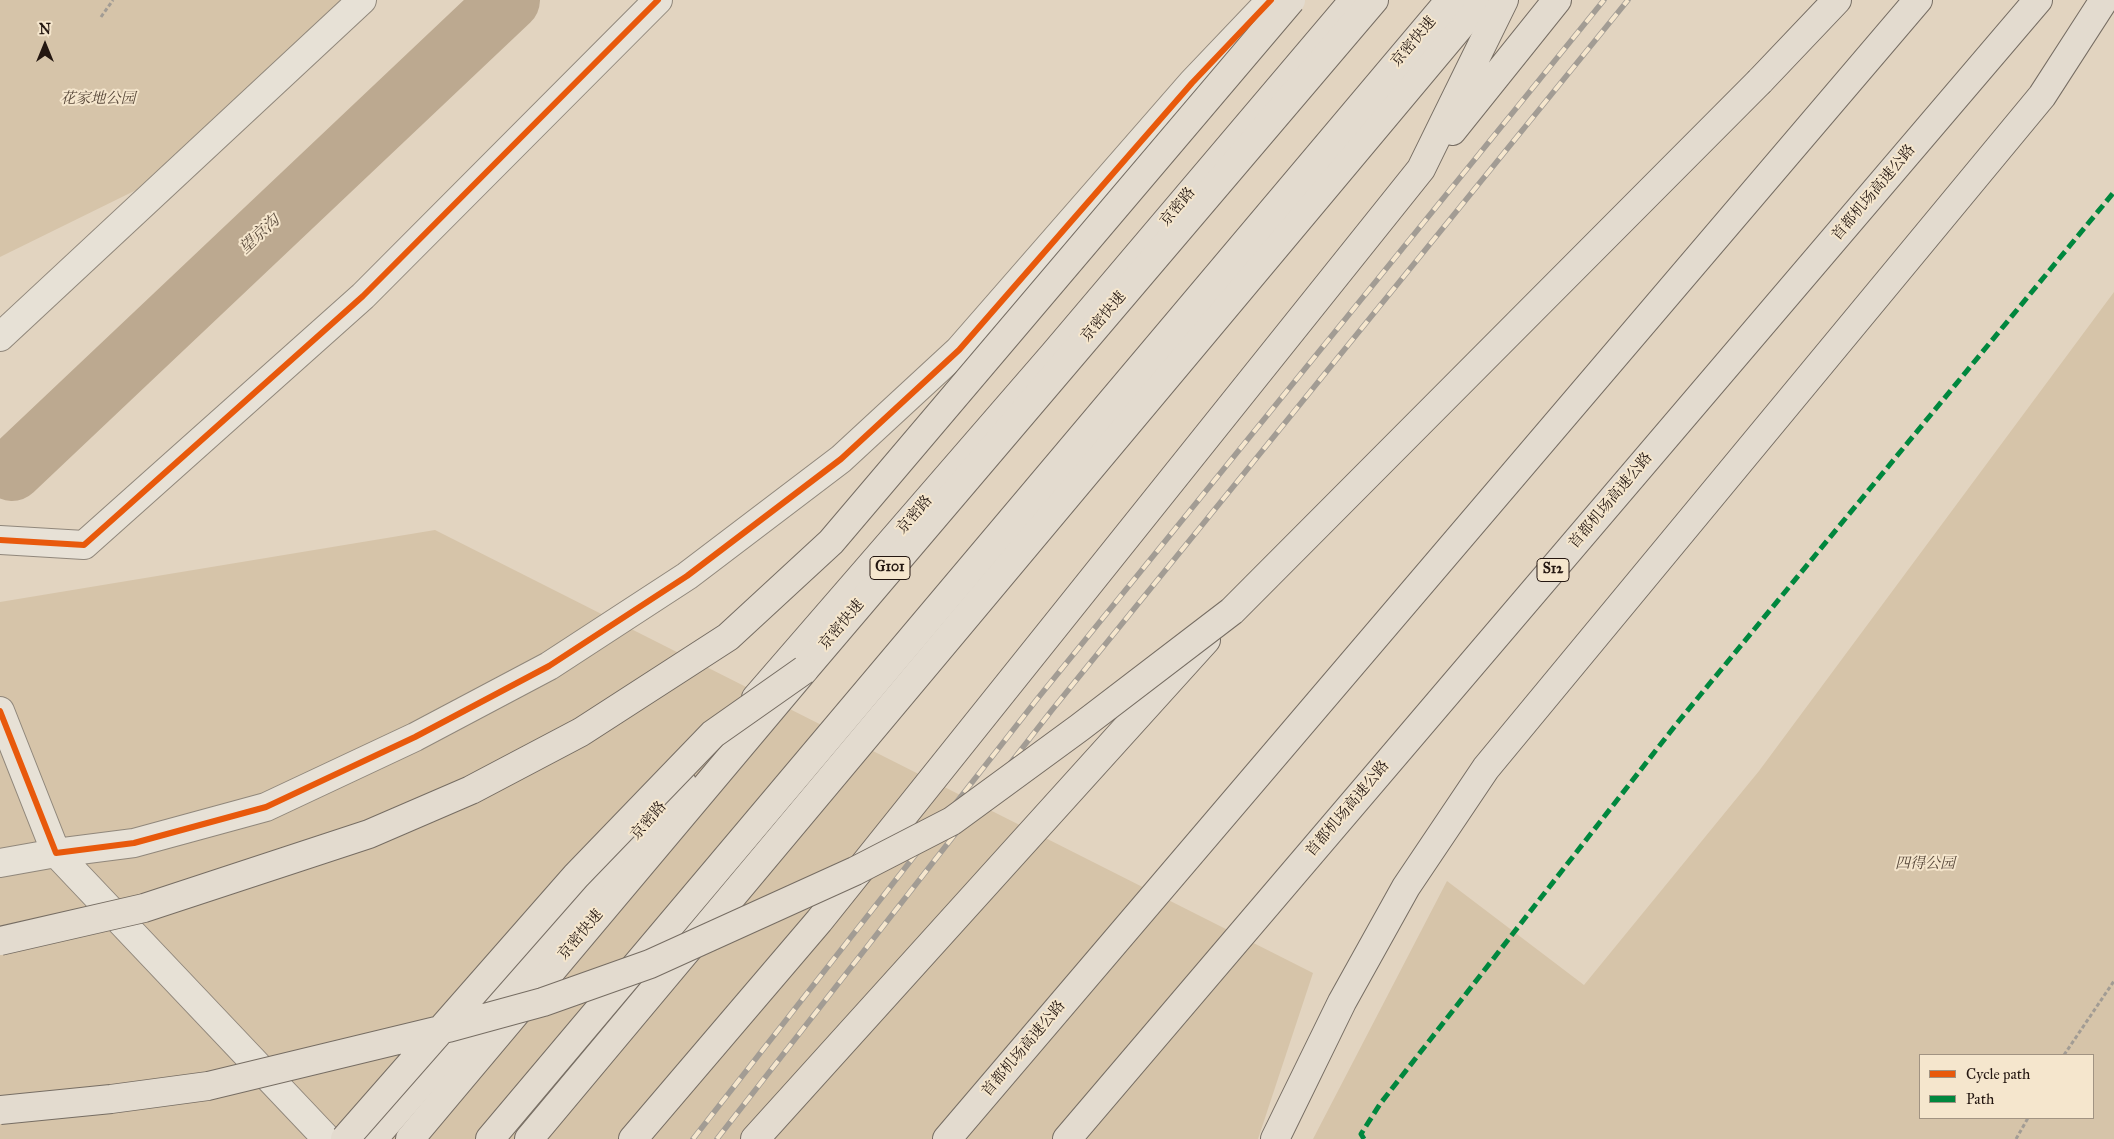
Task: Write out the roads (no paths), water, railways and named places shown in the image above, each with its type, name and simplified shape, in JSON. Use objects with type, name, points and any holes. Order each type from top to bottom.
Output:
[{"type":"main road","points":[[0,941],[144,908],[369,834],[471,790],[582,732],[728,636],[831,542],[1291,0]]},
{"type":"main road","name":"京密路","points":[[374,1139],[1054,354],[1354,0]]},
{"type":"main road","name":"京密快速","points":[[410,1139],[804,670],[1374,0]]},
{"type":"main road","name":"京密快速","points":[[490,1139],[1450,0]]},
{"type":"main road","points":[[529,1139],[1482,0]]},
{"type":"main road","points":[[1421,169],[1504,0]]},
{"type":"main road","points":[[633,1139],[819,922],[1557,0]]},
{"type":"main road","points":[[755,1139],[1232,611],[1760,81],[1837,0]]},
{"type":"main road","name":"首都机场高速公路","points":[[947,1139],[1918,0]]},
{"type":"main road","name":"首都机场高速公路","points":[[1067,1139],[2038,0]]},
{"type":"main road","points":[[1275,1139],[1342,1002],[1406,887],[1486,768],[2042,96],[2104,0]]},
{"type":"main road","points":[[0,1110],[111,1100],[208,1086],[412,1038],[534,1005],[650,964],[855,872],[952,821],[1080,728],[1232,611]]},
{"type":"main road","points":[[345,1139],[576,876],[714,734],[804,670]]},
{"type":"street","points":[[0,337],[362,0]]},
{"type":"street","points":[[0,540],[84,545],[363,296],[658,0]]},
{"type":"street","points":[[0,863],[56,853],[134,843],[266,807],[415,737],[549,666],[687,576],[841,458],[959,350],[1192,83],[1271,0]]},
{"type":"street","points":[[0,711],[56,853],[327,1139]]},
{"type":"waterway","name":"望京沟","points":[[12,470],[509,0]]},
{"type":"railway","points":[[693,1139],[1038,698],[1604,0]]},
{"type":"railway","points":[[717,1139],[1052,710],[1628,0]]},
{"type":"park label","name":"花家地公园","points":[[98,99]]},
{"type":"park label","name":"四得公园","points":[[1925,864]]}]
